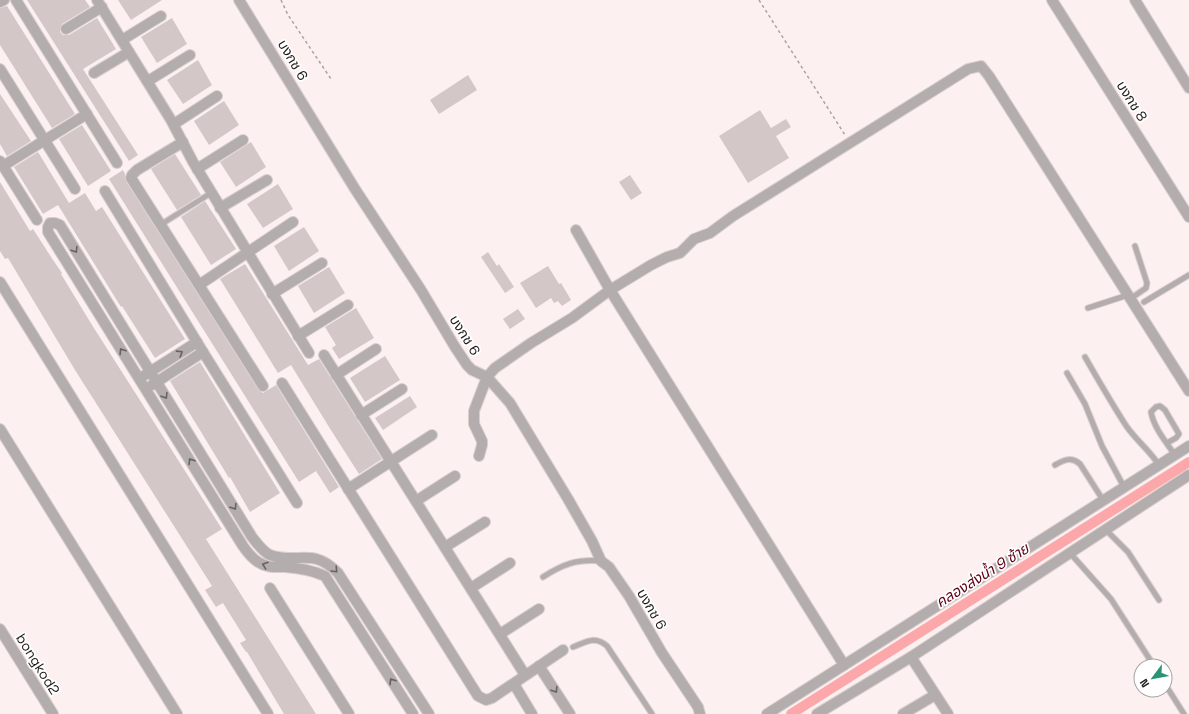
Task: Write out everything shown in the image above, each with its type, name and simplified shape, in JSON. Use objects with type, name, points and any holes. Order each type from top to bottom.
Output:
[{"type":"street","points":[[0,2],[4,0]]},
{"type":"street","points":[[16,0],[117,163]]},
{"type":"street","name":"บงกช 6","points":[[239,0],[355,189],[422,290],[455,348],[467,365],[472,370],[487,377],[510,403],[572,505],[592,541],[601,561],[609,567],[629,596],[662,653],[698,707],[700,714]]},
{"type":"street","name":"บงกช 8","points":[[1052,0],[1189,217]]},
{"type":"street","points":[[1134,0],[1189,88]]},
{"type":"street","points":[[66,29],[99,3],[174,124],[211,193],[309,353]]},
{"type":"street","points":[[122,40],[161,16]]},
{"type":"street","points":[[94,73],[130,52]]},
{"type":"street","points":[[148,81],[190,55]]},
{"type":"street","points":[[479,456],[482,441],[473,419],[477,402],[487,377],[495,368],[572,318],[610,290],[651,265],[667,257],[680,253],[694,239],[710,233],[733,216],[968,69],[981,66],[989,76],[1189,391]]},
{"type":"street","points":[[0,69],[75,189]]},
{"type":"street","points":[[174,124],[217,96]]},
{"type":"street","points":[[37,220],[2,163],[87,114]]},
{"type":"street","points":[[197,169],[243,140]]},
{"type":"street","points":[[183,142],[137,170],[131,178],[263,386]]},
{"type":"street","points":[[220,208],[267,180]]},
{"type":"street","points":[[105,191],[202,352],[297,503]]},
{"type":"street","points":[[413,714],[324,576],[285,562],[270,554],[261,548],[252,537],[60,225],[55,222],[50,223],[48,232],[251,557],[259,563],[270,567],[285,562],[306,557],[320,559],[331,565],[338,573],[429,714]]},
{"type":"street","points":[[199,285],[293,222]]},
{"type":"street","points":[[576,230],[610,290],[844,665]]},
{"type":"street","points":[[272,294],[322,263]]},
{"type":"street","points":[[0,282],[268,714]]},
{"type":"street","points":[[298,336],[348,305]]},
{"type":"street","points":[[140,379],[197,342]]},
{"type":"street","points":[[336,375],[376,349]]},
{"type":"street","points":[[146,389],[202,352]]},
{"type":"street","points":[[324,355],[525,675]]},
{"type":"street","points":[[282,383],[478,696],[486,700],[492,698],[568,648]]},
{"type":"street","points":[[361,415],[402,389]]},
{"type":"street","points":[[0,429],[177,714]]},
{"type":"street","points":[[348,489],[390,461],[432,436]]},
{"type":"street","points":[[767,714],[1189,446]]},
{"type":"street","points":[[817,714],[911,657],[1189,474]]},
{"type":"street","points":[[416,501],[456,476]]},
{"type":"street","points":[[445,547],[485,522]]},
{"type":"street","points":[[471,588],[510,563]]},
{"type":"street","points":[[270,588],[349,714]]},
{"type":"street","points":[[500,634],[539,608]]},
{"type":"street","name":"bongkod2","points":[[0,629],[53,714]]},
{"type":"street","points":[[911,657],[948,714]]},
{"type":"street","points":[[539,666],[570,714]]},
{"type":"street","points":[[514,684],[532,714]]},
{"type":"street","points":[[903,714],[935,695]]},
{"type":"lane","points":[[160,225],[211,193]]},
{"type":"lane","points":[[1088,308],[1129,297],[1146,288],[1147,283],[1135,246]]},
{"type":"lane","points":[[1144,302],[1189,275]]},
{"type":"lane","points":[[1086,357],[1127,427],[1153,455],[1159,465]]},
{"type":"lane","points":[[1067,373],[1085,404],[1102,446],[1124,487]]},
{"type":"lane","points":[[1167,443],[1176,438],[1179,434],[1165,410],[1160,406],[1156,407],[1151,412],[1157,428],[1167,443],[1175,455]]},
{"type":"lane","points":[[1055,465],[1063,460],[1076,460],[1103,500]]},
{"type":"lane","points":[[1106,530],[1128,552],[1159,600]]},
{"type":"lane","points":[[1070,553],[1111,599],[1149,658]]},
{"type":"lane","points":[[543,577],[558,567],[570,563],[582,560],[601,561]]},
{"type":"lane","points":[[568,648],[595,639],[602,641],[607,646],[652,714]]},
{"type":"lane","points":[[1173,697],[1184,714]]},
{"type":"path","points":[[281,0],[288,15],[331,79]]},
{"type":"path","points":[[760,0],[850,144]]},
{"type":"building","points":[[27,0],[85,0],[90,7],[62,24],[60,32],[63,35],[69,35],[97,18],[116,49],[83,69],[138,155],[129,161]]},
{"type":"building","points":[[118,0],[162,0],[131,20]]},
{"type":"building","points":[[7,6],[75,114],[52,128],[0,45],[0,8]]},
{"type":"building","points":[[172,18],[187,44],[157,63],[141,37]]},
{"type":"building","points":[[198,60],[212,85],[183,104],[167,80]]},
{"type":"building","points":[[468,75],[477,90],[439,114],[430,100]]},
{"type":"building","points":[[0,94],[31,141],[7,156],[0,144]]},
{"type":"building","points":[[224,101],[239,125],[209,145],[194,121]]},
{"type":"building","points":[[760,110],[771,128],[786,119],[791,127],[776,136],[789,158],[748,183],[719,136]]},
{"type":"building","points":[[82,125],[111,171],[88,186],[59,139]]},
{"type":"building","points":[[251,142],[266,167],[236,187],[220,162]]},
{"type":"building","points":[[38,152],[69,203],[85,193],[96,211],[102,207],[185,339],[155,358],[122,306],[121,307],[58,205],[43,214],[14,167]]},
{"type":"building","points":[[175,154],[201,195],[177,210],[151,169]]},
{"type":"building","points":[[123,170],[126,181],[258,389],[263,393],[276,385],[339,487],[330,493],[316,471],[299,482],[109,179]]},
{"type":"building","points":[[630,175],[642,193],[631,200],[619,182]]},
{"type":"building","points":[[0,182],[30,231],[33,229],[62,273],[61,274],[92,325],[222,529],[206,539],[316,714],[284,714],[247,652],[240,643],[246,640],[223,603],[216,607],[205,590],[212,586],[75,370],[8,258],[5,259],[0,251]]},
{"type":"building","points":[[278,184],[293,209],[263,228],[247,204]]},
{"type":"building","points":[[205,201],[236,249],[211,265],[181,217]]},
{"type":"building","points":[[304,227],[319,251],[289,271],[274,246]]},
{"type":"building","points":[[488,252],[497,266],[499,264],[514,287],[505,293],[481,257]]},
{"type":"building","points":[[245,264],[308,365],[319,359],[382,459],[359,474],[291,365],[278,373],[220,279]]},
{"type":"building","points":[[548,266],[559,284],[561,283],[571,300],[562,306],[558,301],[554,303],[551,298],[536,308],[520,283]]},
{"type":"building","points":[[329,267],[345,293],[314,313],[298,286]]},
{"type":"building","points":[[356,308],[374,338],[339,359],[332,348],[336,345],[325,327]]},
{"type":"building","points":[[518,309],[525,319],[510,329],[503,319]]},
{"type":"building","points":[[385,356],[400,380],[365,402],[350,378]]},
{"type":"building","points":[[200,362],[280,493],[250,512],[170,381]]},
{"type":"building","points":[[410,396],[417,407],[383,430],[375,418]]},
{"type":"waterway","name":"คลองส่งน้ำ 9 ซ้าย","points":[[791,714],[1189,462]]}]
